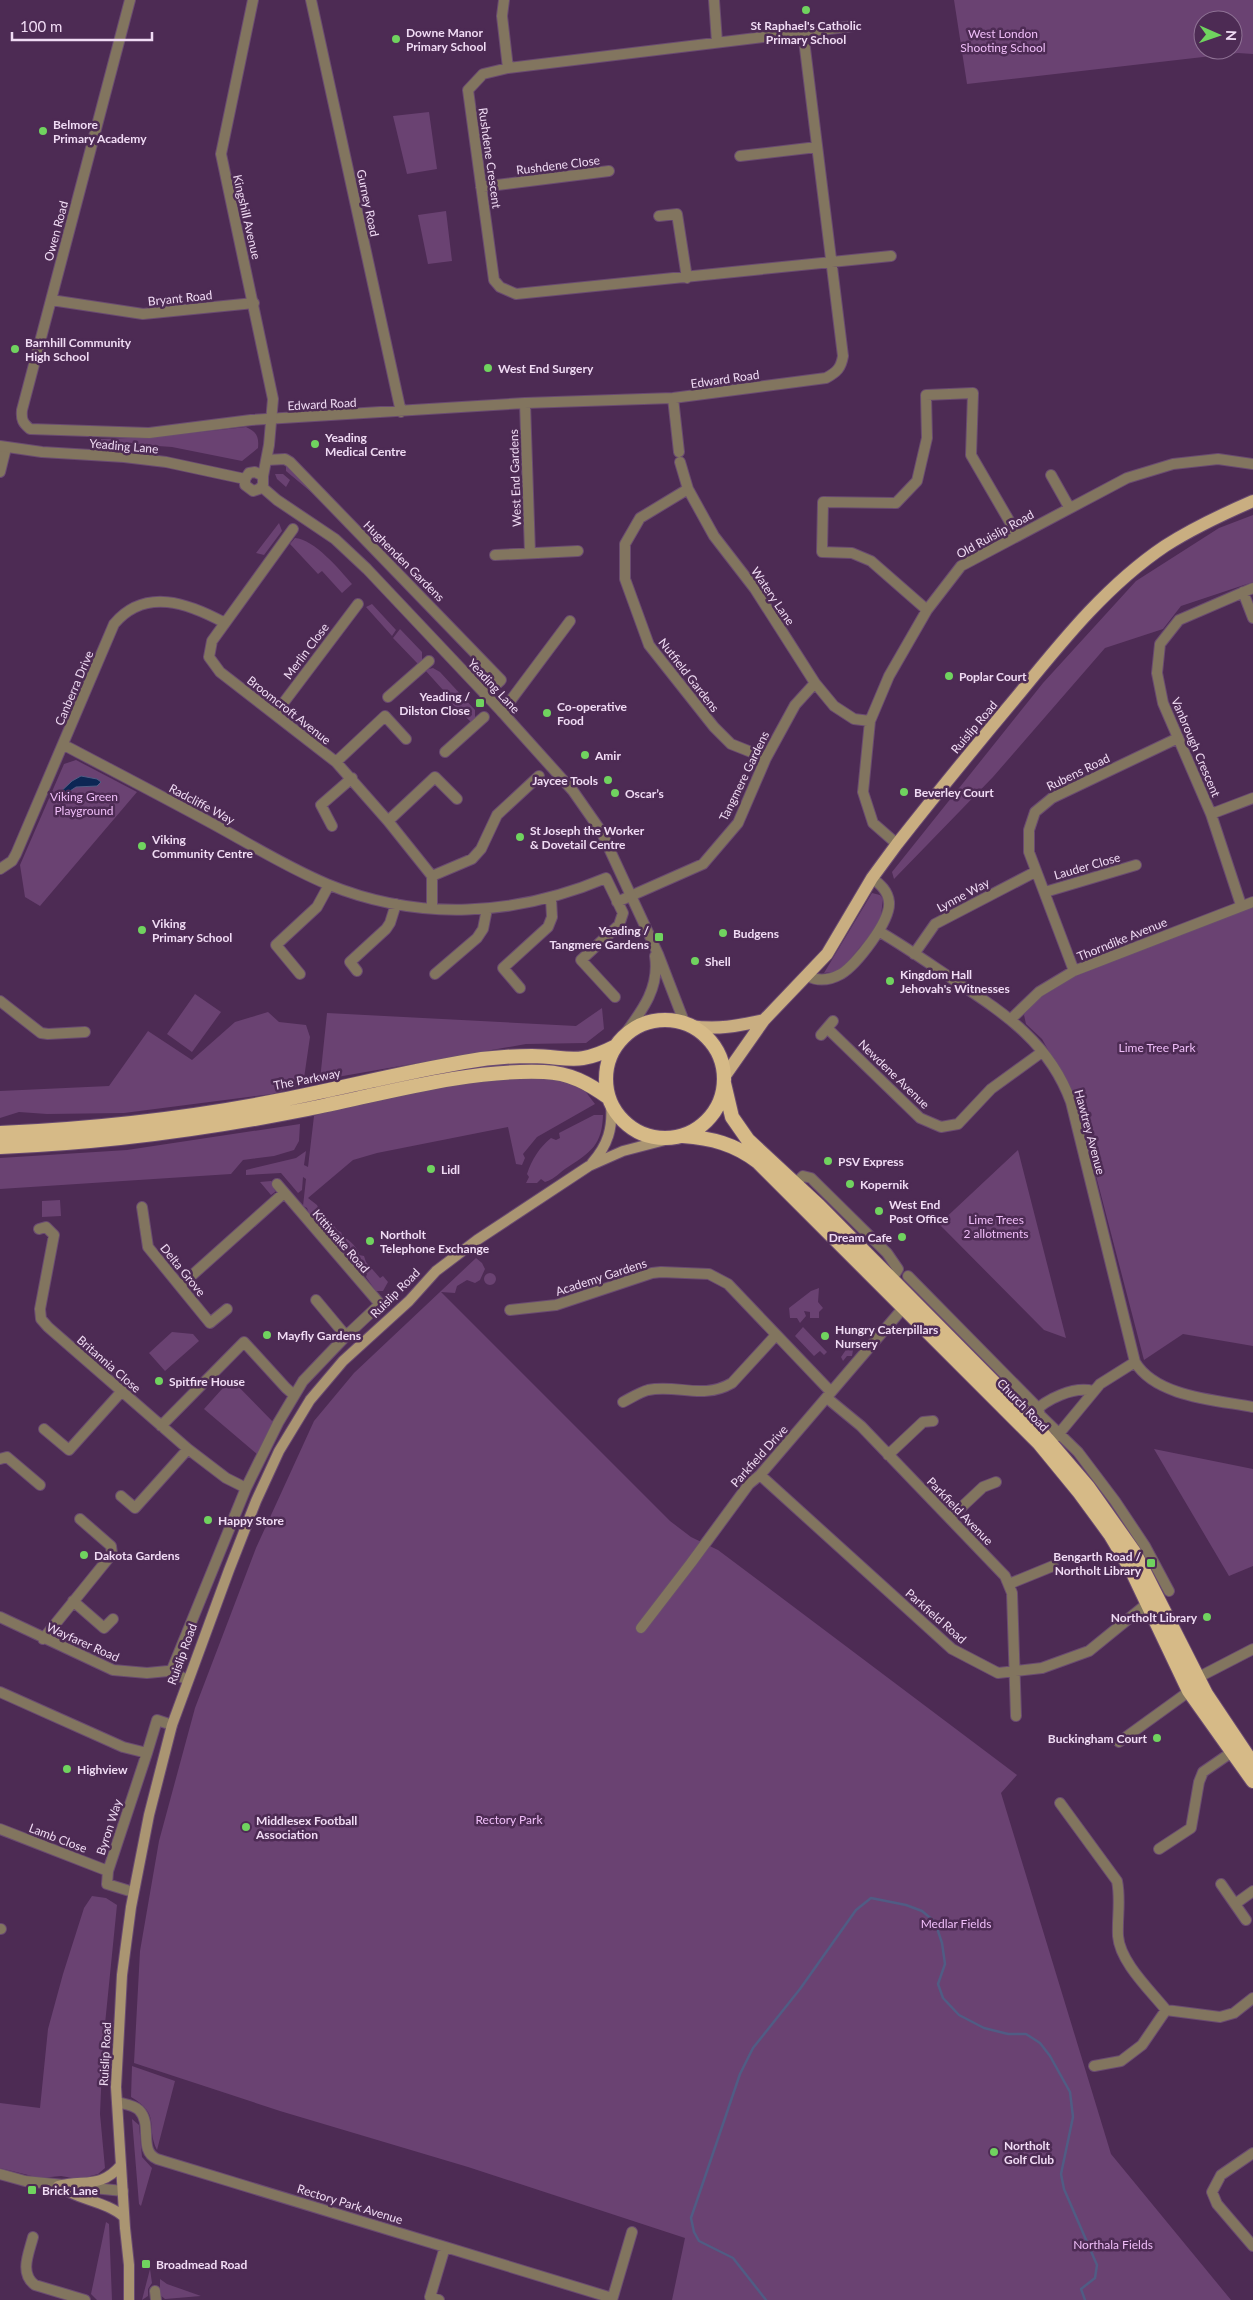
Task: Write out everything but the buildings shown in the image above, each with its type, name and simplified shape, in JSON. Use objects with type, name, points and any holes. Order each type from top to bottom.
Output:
[{"type":"highway","points":[[0,1148],[39,1146],[177,1132],[270,1117],[462,1078],[497,1073],[535,1072],[572,1076],[590,1084],[610,1101],[626,1125],[639,1133],[654,1138],[676,1137],[706,1122],[715,1111],[721,1097],[724,1080],[719,1057],[712,1043],[701,1032],[687,1025],[667,1020],[651,1021],[636,1028],[619,1042],[610,1055],[606,1072],[610,1101]]},
{"type":"highway","name":"The Parkway","points":[[0,1133],[40,1132],[173,1118],[270,1102],[463,1062],[532,1056],[571,1060],[584,1059],[619,1042]]},
{"type":"highway","name":"Church Road","points":[[724,1080],[732,1117],[743,1134],[796,1183],[892,1279],[1034,1413],[1056,1437],[1134,1552],[1158,1596],[1197,1678],[1214,1708],[1253,1764]]},
{"type":"highway","name":"Church Road","points":[[676,1137],[713,1139],[734,1147],[751,1157],[1022,1425],[1060,1468],[1110,1534],[1132,1571],[1167,1649],[1189,1691],[1253,1782]]},
{"type":"main road","name":"Ruislip Road","points":[[724,1080],[764,1020],[808,976],[840,934],[872,878],[897,844],[1061,644],[1103,598],[1127,575],[1166,546],[1214,518],[1253,502]]},
{"type":"main road","points":[[687,1025],[712,1029],[764,1020]]},
{"type":"main road","name":"Ruislip Road","points":[[589,1166],[607,1141],[612,1125],[610,1101]]},
{"type":"main road","name":"Ruislip Road","points":[[129,2300],[129,2264],[124,2217],[117,2102],[122,1975],[133,1892],[149,1815],[172,1725],[256,1501],[279,1450],[310,1400],[343,1361],[409,1301],[436,1272],[477,1240],[589,1166],[623,1151],[676,1137]]},
{"type":"main road","points":[[58,2186],[98,2182],[105,2179],[121,2165]]},
{"type":"main road","points":[[58,2186],[67,2192],[116,2211],[124,2217]]},
{"type":"street","name":"Owen Road","points":[[130,0],[21,419],[30,429],[149,433],[272,419]]},
{"type":"street","name":"Kingshill Avenue","points":[[254,0],[221,154],[272,392],[272,419],[267,460],[259,474]]},
{"type":"street","name":"Gurney Road","points":[[311,0],[401,412]]},
{"type":"street","points":[[504,0],[502,16],[508,68]]},
{"type":"street","points":[[714,0],[717,42]]},
{"type":"street","name":"Rushdene Crescent","points":[[854,26],[508,68],[483,74],[468,90],[494,280],[507,292],[516,294],[891,256]]},
{"type":"street","name":"Edward Road","points":[[272,419],[525,403],[673,398],[826,378],[835,373],[841,366],[843,356],[803,32]]},
{"type":"street","points":[[740,156],[817,147]]},
{"type":"street","name":"Rushdene Close","points":[[481,187],[609,172]]},
{"type":"street","points":[[659,216],[678,214],[687,278]]},
{"type":"street","name":"Bryant Road","points":[[51,300],[143,314],[254,303]]},
{"type":"street","points":[[927,610],[871,560],[852,553],[822,552],[823,502],[896,502],[917,481],[927,438],[926,395],[972,394],[971,455],[1018,536]]},
{"type":"street","name":"Watery Lane","points":[[673,398],[680,457],[688,489],[714,536],[755,589],[815,683],[834,706],[854,719],[870,721]]},
{"type":"street","name":"West End Gardens","points":[[525,403],[530,553]]},
{"type":"street","name":"Kingshill Avenue","points":[[259,474],[265,443],[269,439]]},
{"type":"street","points":[[1,465],[3,447]]},
{"type":"street","name":"Yeading Lane","points":[[3,447],[166,462],[245,478],[245,485],[250,490],[256,491],[262,487],[277,500],[335,539],[367,569],[502,712],[588,811],[601,831],[631,894],[687,1025]]},
{"type":"street","name":"Hughenden Gardens","points":[[267,460],[284,459],[290,462],[501,680],[485,695]]},
{"type":"street","name":"Old Ruislip Road","points":[[897,844],[873,823],[863,792],[870,721],[889,676],[927,610],[961,566],[1069,506],[1127,478],[1173,464],[1218,459],[1253,464]]},
{"type":"street","points":[[245,478],[249,473],[259,474],[264,482],[262,487]]},
{"type":"street","points":[[1051,475],[1069,506]]},
{"type":"street","name":"Nutfield Gardens","points":[[688,489],[640,518],[626,544],[625,579],[649,645],[714,727],[731,744],[766,758]]},
{"type":"street","name":"Broomcroft Avenue","points":[[292,529],[212,641],[209,657],[220,672],[336,762],[352,778],[432,876]]},
{"type":"street","points":[[494,555],[578,550]]},
{"type":"street","points":[[1248,590],[1253,618]]},
{"type":"street","name":"Vanbrough Crescent","points":[[1241,906],[1211,814],[1163,704],[1157,673],[1160,644],[1179,620],[1248,590]]},
{"type":"street","name":"Canberra Drive","points":[[0,869],[12,861],[16,854],[114,624],[123,613],[146,602],[160,601],[205,612],[225,623]]},
{"type":"street","name":"Merlin Close","points":[[275,714],[358,604]]},
{"type":"street","points":[[502,712],[570,621]]},
{"type":"street","points":[[388,697],[429,661]]},
{"type":"street","name":"Tangmere Gardens","points":[[631,894],[667,881],[703,864],[738,823],[766,758],[795,705],[815,683]]},
{"type":"street","points":[[336,762],[385,716],[406,739]]},
{"type":"street","points":[[445,752],[484,717]]},
{"type":"street","name":"Rubens Road","points":[[1074,971],[1029,852],[1029,830],[1035,812],[1052,798],[1178,738]]},
{"type":"street","name":"Radcliffe Way","points":[[64,745],[301,873],[328,885],[362,896],[396,904],[432,908],[487,909],[518,906],[551,898],[606,878],[623,913],[619,925],[581,960],[615,997]]},
{"type":"street","points":[[432,908],[432,876],[472,859],[482,849],[497,815],[539,776]]},
{"type":"street","points":[[388,821],[435,777],[457,799]]},
{"type":"street","points":[[332,826],[321,805],[352,778]]},
{"type":"street","points":[[1211,814],[1253,798]]},
{"type":"street","name":"Lauder Close","points":[[1044,892],[1136,865]]},
{"type":"street","name":"Lynne Way","points":[[914,954],[935,924],[1035,872]]},
{"type":"street","points":[[808,976],[813,979],[828,980],[843,973],[880,932],[887,917],[889,903],[885,891],[872,878]]},
{"type":"street","points":[[300,974],[276,945],[317,907],[328,885]]},
{"type":"street","points":[[617,902],[631,894]]},
{"type":"street","points":[[520,988],[502,968],[548,927],[552,917],[551,898]]},
{"type":"street","name":"Thorndike Avenue","points":[[1011,1019],[1038,992],[1074,971],[1253,902]]},
{"type":"street","points":[[357,971],[350,962],[386,929],[396,904]]},
{"type":"street","points":[[435,974],[477,938],[483,929],[487,909]]},
{"type":"street","name":"Hawtrey Avenue","points":[[880,932],[1011,1019],[1042,1052],[1064,1083],[1071,1102],[1135,1362]]},
{"type":"street","name":"Yeading Lane","points":[[619,1042],[644,1007],[653,989],[657,967],[654,946]]},
{"type":"street","points":[[0,1001],[41,1033],[85,1032]]},
{"type":"street","name":"Newdene Avenue","points":[[827,1028],[920,1118],[941,1127],[958,1124],[991,1089],[1042,1052]]},
{"type":"street","name":"Kittiwake Road","points":[[278,1184],[380,1304],[346,1336]]},
{"type":"street","points":[[180,1286],[284,1193]]},
{"type":"street","name":"Delta Grove","points":[[142,1206],[148,1247],[210,1323],[226,1309]]},
{"type":"street","name":"Britannia Close","points":[[38,1229],[46,1227],[54,1235],[40,1309],[41,1319],[188,1450],[226,1478],[246,1488]]},
{"type":"street","name":"Academy Gardens","points":[[510,1310],[566,1302],[652,1273],[709,1274],[728,1284],[776,1334],[829,1395]]},
{"type":"street","name":"Church Road","points":[[908,1276],[1034,1413]]},
{"type":"street","points":[[172,1672],[259,1459],[303,1381],[346,1336],[316,1300]]},
{"type":"street","name":"Parkfield Drive","points":[[640,1628],[749,1484],[760,1474],[904,1307]]},
{"type":"street","points":[[623,1402],[648,1390],[712,1391],[723,1388],[732,1383],[776,1334]]},
{"type":"street","points":[[161,1426],[244,1342],[286,1388],[294,1394]]},
{"type":"street","points":[[334,1349],[343,1361]]},
{"type":"street","points":[[1056,1437],[1105,1379],[1135,1362],[1140,1370],[1152,1381],[1182,1394],[1253,1407]]},
{"type":"street","points":[[1034,1413],[1059,1396],[1082,1390],[1093,1392]]},
{"type":"street","points":[[44,1429],[69,1450],[122,1391]]},
{"type":"street","name":"Parkfield Avenue","points":[[829,1395],[950,1518],[1010,1584]]},
{"type":"street","points":[[888,1455],[923,1422],[933,1421]]},
{"type":"street","name":"Church Road","points":[[1056,1437],[1099,1479],[1129,1521],[1168,1591]]},
{"type":"street","points":[[121,1496],[135,1508],[188,1450]]},
{"type":"street","points":[[0,1458],[7,1457],[40,1485]]},
{"type":"street","name":"Parkfield Road","points":[[760,1474],[952,1649],[998,1673],[1042,1668],[1088,1651],[1148,1603]]},
{"type":"street","points":[[950,1518],[983,1487],[996,1482]]},
{"type":"street","points":[[43,1639],[112,1554],[111,1546],[80,1519]]},
{"type":"street","points":[[1016,1716],[1012,1593],[1010,1584],[1053,1566]]},
{"type":"street","points":[[73,1601],[104,1628],[113,1619]]},
{"type":"street","name":"Wayfarer Road","points":[[0,1617],[43,1639],[114,1670],[127,1673],[172,1672],[188,1680]]},
{"type":"street","points":[[1197,1678],[1253,1649]]},
{"type":"street","points":[[0,1692],[123,1747],[147,1753]]},
{"type":"street","points":[[1119,1742],[1184,1695]]},
{"type":"street","name":"Byron Way","points":[[133,1892],[107,1884],[108,1871],[157,1720],[172,1725]]},
{"type":"street","points":[[1158,1849],[1191,1828],[1199,1782],[1203,1772],[1232,1752]]},
{"type":"street","points":[[1060,1803],[1117,1881],[1119,1892],[1118,1936],[1123,1956],[1166,2010],[1220,2017],[1234,2013],[1253,1998]]},
{"type":"street","name":"Lamb Close","points":[[0,1829],[108,1871]]},
{"type":"street","points":[[1221,1884],[1246,1920]]},
{"type":"street","points":[[1235,1904],[1253,1891]]},
{"type":"street","points":[[1094,2066],[1121,2061],[1142,2045],[1166,2010]]},
{"type":"street","name":"Rectory Park Avenue","points":[[117,2102],[134,2106],[140,2111],[144,2119],[147,2151],[151,2156],[612,2299]]},
{"type":"street","points":[[1253,2153],[1221,2175],[1212,2192],[1217,2204],[1253,2246]]},
{"type":"street","points":[[0,2174],[25,2182],[123,2191]]},
{"type":"street","points":[[612,2299],[632,2232]]},
{"type":"street","points":[[33,2237],[26,2270],[29,2281],[35,2285],[85,2300]]},
{"type":"street","points":[[439,2300],[430,2298],[445,2247]]},
{"type":"green space","name":"West London Shooting School","points":[[954,0],[1253,0],[1253,54],[1243,53],[1243,10],[1193,10],[1193,58],[967,84]]},
{"type":"green space","points":[[429,112],[437,169],[407,174],[393,116]]},
{"type":"green space","points":[[446,211],[452,261],[428,264],[418,215]]},
{"type":"green space","points":[[246,427],[256,435],[258,448],[242,461],[172,447],[101,442],[101,439],[157,437]]},
{"type":"green space","points":[[286,463],[320,493],[317,497],[286,471]]},
{"type":"green space","points":[[275,474],[283,474],[290,480],[286,487],[277,479]]},
{"type":"green space","points":[[1253,515],[1253,582],[1181,606],[1163,629],[1105,648],[993,777],[894,879],[892,872],[1043,683],[1136,581],[1219,528]]},
{"type":"green space","points":[[279,523],[282,531],[264,555],[256,553]]},
{"type":"green space","points":[[295,538],[318,549],[352,584],[342,593],[322,571],[318,574],[290,544]]},
{"type":"green space","points":[[372,604],[396,630],[392,636],[366,607]]},
{"type":"green space","points":[[400,629],[422,652],[422,660],[418,664],[393,638]]},
{"type":"green space","points":[[433,668],[440,672],[475,710],[475,718],[471,722],[450,702],[452,700],[425,670]]},
{"type":"green space","name":"Viking Green Playground","points":[[76,760],[137,792],[40,906],[25,897],[20,865],[64,764]]},
{"type":"green space","points":[[872,893],[880,895],[883,899],[880,923],[840,971],[824,973]]},
{"type":"green space","name":"Lime Tree Park","points":[[1253,905],[1253,1346],[1183,1334],[1144,1360],[1076,1099],[1042,1039],[1026,1024],[1024,1015],[1029,1005],[1076,976]]},
{"type":"green space","points":[[195,994],[221,1012],[192,1052],[167,1034]]},
{"type":"green space","points":[[602,1008],[604,1029],[586,1043],[526,1044],[320,1080],[327,1013],[576,1026]]},
{"type":"green space","points":[[268,1012],[279,1022],[306,1025],[310,1037],[303,1085],[272,1094],[124,1113],[47,1114],[19,1112],[0,1118],[0,1091],[109,1086],[148,1031],[192,1060],[235,1022]]},
{"type":"green space","points":[[550,1076],[582,1087],[595,1104],[537,1137],[523,1154],[525,1158],[522,1165],[516,1164],[508,1127],[377,1153],[353,1160],[308,1198],[317,1205],[321,1214],[326,1216],[327,1220],[341,1232],[343,1237],[353,1245],[359,1255],[364,1256],[366,1262],[380,1278],[383,1276],[388,1282],[383,1291],[376,1291],[366,1277],[367,1274],[356,1268],[355,1260],[345,1257],[345,1253],[339,1250],[339,1244],[334,1242],[334,1233],[317,1225],[316,1217],[310,1216],[307,1208],[303,1206],[306,1179],[303,1177],[302,1190],[298,1193],[281,1173],[246,1175],[246,1170],[296,1158],[306,1151],[304,1165],[308,1167],[314,1116],[337,1108],[462,1081]]},
{"type":"green space","points":[[594,1115],[603,1115],[602,1125],[598,1141],[589,1152],[555,1177],[545,1182],[541,1179],[537,1183],[526,1183],[529,1177],[527,1174],[536,1154],[551,1138],[556,1140],[560,1138],[559,1133]]},
{"type":"green space","points":[[300,1124],[299,1141],[294,1150],[274,1156],[243,1160],[231,1174],[0,1189],[0,1158],[127,1150]]},
{"type":"green space","name":"Lime Trees 2 allotments","points":[[1018,1150],[1066,1338],[1044,1330],[939,1224]]},
{"type":"green space","points":[[271,1181],[274,1184],[275,1192],[271,1195],[260,1182]]},
{"type":"green space","points":[[60,1200],[61,1216],[42,1217],[42,1201]]},
{"type":"green space","name":"Rectory Park","points":[[476,1258],[485,1269],[480,1280],[475,1283],[467,1280],[457,1286],[455,1293],[441,1292],[670,1521],[691,1537],[718,1550],[1017,1775],[1001,1793],[1111,2154],[1231,2300],[672,2300],[685,2238],[468,2167],[280,2111],[134,2063],[140,1951],[159,1841],[195,1708],[256,1548],[314,1421],[354,1373]]},
{"type":"green space","points":[[488,1273],[492,1273],[496,1279],[492,1285],[488,1285],[484,1281],[484,1277]]},
{"type":"green space","points":[[819,1288],[818,1302],[823,1308],[819,1312],[819,1318],[810,1318],[810,1312],[804,1311],[806,1316],[800,1323],[797,1318],[790,1318],[789,1308],[811,1291]]},
{"type":"green space","points":[[803,1327],[827,1352],[824,1355],[820,1351],[814,1356],[795,1336]]},
{"type":"green space","points":[[172,1332],[193,1334],[199,1341],[165,1371],[149,1353]]},
{"type":"green space","points":[[850,1344],[853,1350],[852,1356],[847,1356],[843,1361],[841,1357]]},
{"type":"green space","points":[[231,1379],[275,1424],[257,1454],[204,1409]]},
{"type":"green space","points":[[1154,1449],[1253,1469],[1253,1566],[1229,1576]]},
{"type":"green space","points":[[92,1896],[106,1898],[117,1905],[103,2044],[100,2114],[105,2168],[98,2174],[78,2179],[61,2176],[40,2178],[0,2168],[0,2103],[40,2108],[48,2029],[84,1908]]},
{"type":"green space","points":[[132,2066],[175,2081],[157,2150],[152,2134],[150,2115],[141,2103],[131,2097]]},
{"type":"green space","points":[[132,2119],[139,2125],[142,2157],[152,2168],[141,2206],[139,2204]]},
{"type":"green space","points":[[106,2222],[109,2224],[112,2300],[97,2300],[91,2294]]},
{"type":"green space","points":[[150,2269],[152,2283],[148,2289],[148,2296],[142,2300]]},
{"type":"green space","points":[[160,2279],[167,2284],[201,2296],[165,2299],[160,2295]]},
{"type":"water","points":[[81,776],[97,779],[101,782],[97,786],[76,787],[55,801],[54,798],[72,781]]},
{"type":"waterway","points":[[766,2300],[733,2258],[699,2241],[694,2232],[691,2218],[740,2074],[753,2048],[800,1989],[856,1910],[871,1898],[906,1905],[922,1911],[935,1922],[942,1943],[945,1964],[938,1984],[943,1998],[959,2015],[984,2028],[1008,2034],[1026,2034],[1040,2043],[1050,2056],[1070,2092],[1073,2117],[1061,2174],[1064,2189],[1097,2265],[1095,2278],[1081,2289],[1085,2300]]},
{"type":"place","name":"St Raphael's Catholic Primary School","points":[[806,10]]},
{"type":"place","name":"Downe Manor Primary School","points":[[396,39]]},
{"type":"place","name":"Belmore Primary Academy","points":[[43,131]]},
{"type":"place","name":"Barnhill Community High School","points":[[15,349]]},
{"type":"place","name":"West End Surgery","points":[[488,368]]},
{"type":"place","name":"Yeading Medical Centre","points":[[315,444]]},
{"type":"place","name":"Poplar Court","points":[[949,676]]},
{"type":"place","name":"Yeading / Dilston Close","points":[[480,703]]},
{"type":"place","name":"Co-operative Food","points":[[547,713]]},
{"type":"place","name":"Amir","points":[[585,755]]},
{"type":"place","name":"Jaycee Tools","points":[[608,780]]},
{"type":"place","name":"Beverley Court","points":[[904,792]]},
{"type":"place","name":"Oscar’s","points":[[615,793]]},
{"type":"place","name":"St Joseph the Worker & Dovetail Centre","points":[[520,837]]},
{"type":"place","name":"Viking Community Centre","points":[[142,846]]},
{"type":"place","name":"Viking Primary School","points":[[142,930]]},
{"type":"place","name":"Budgens","points":[[723,933]]},
{"type":"place","name":"Yeading / Tangmere Gardens","points":[[659,937]]},
{"type":"place","name":"Shell","points":[[695,961]]},
{"type":"place","name":"Kingdom Hall Jehovah's Witnesses","points":[[890,981]]},
{"type":"place","name":"PSV Express","points":[[828,1161]]},
{"type":"place","name":"Lidl","points":[[431,1169]]},
{"type":"place","name":"Kopernik","points":[[850,1184]]},
{"type":"place","name":"West End Post Office","points":[[879,1211]]},
{"type":"place","name":"Dream Cafe","points":[[902,1237]]},
{"type":"place","name":"Northolt Telephone Exchange","points":[[370,1241]]},
{"type":"place","name":"Mayfly Gardens","points":[[267,1335]]},
{"type":"place","name":"Hungry Caterpillars Nursery","points":[[825,1336]]},
{"type":"place","name":"Spitfire House","points":[[159,1381]]},
{"type":"place","name":"Happy Store","points":[[208,1520]]},
{"type":"place","name":"Dakota Gardens","points":[[84,1555]]},
{"type":"place","name":"Bengarth Road / Northolt Library","points":[[1151,1563]]},
{"type":"place","name":"Northolt Library","points":[[1207,1617]]},
{"type":"place","name":"Buckingham Court","points":[[1157,1738]]},
{"type":"place","name":"Highview","points":[[67,1769]]},
{"type":"place","name":"Middlesex Football Association","points":[[246,1827]]},
{"type":"place","name":"Northolt Golf Club","points":[[994,2152]]},
{"type":"place","name":"Brick Lane","points":[[32,2190]]},
{"type":"place","name":"Broadmead Road","points":[[146,2264]]},
{"type":"park label","name":"Medlar Fields","points":[[956,1923]]},
{"type":"park label","name":"Northala Fields","points":[[1113,2244]]}]
